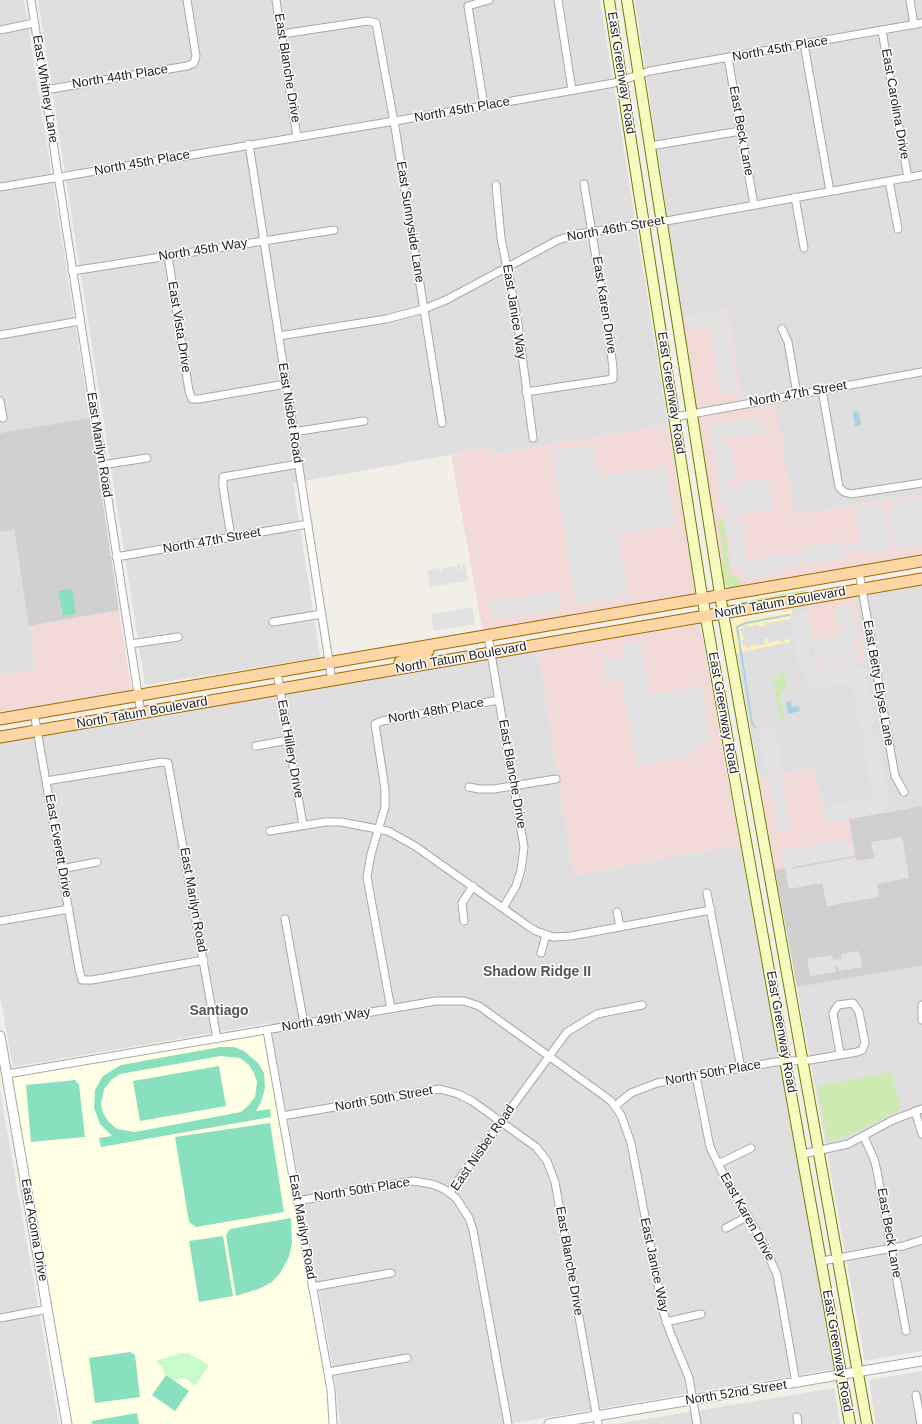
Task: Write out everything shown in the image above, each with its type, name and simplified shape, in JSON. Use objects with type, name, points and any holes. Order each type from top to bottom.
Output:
[{"type":"main road","name":"East Greenway Road","points":[[610,0],[703,600],[850,1424]]},
{"type":"main road","name":"East Greenway Road","points":[[627,0],[720,597],[820,1151],[867,1424]]},
{"type":"main road","points":[[684,474],[700,472]]},
{"type":"main road","name":"North Tatum Boulevard","points":[[0,719],[703,600],[922,561]]},
{"type":"main road","name":"North Tatum Boulevard","points":[[0,737],[922,579]]},
{"type":"main road","points":[[572,622],[579,631],[611,632],[613,627],[618,622],[649,616],[672,605]]},
{"type":"main road","points":[[491,653],[505,645],[562,635],[570,629],[572,622]]},
{"type":"main road","points":[[377,673],[391,665],[425,655],[428,651],[428,646]]},
{"type":"street","name":"East Whitney Lane","points":[[31,0],[58,177]]},
{"type":"street","name":"North 44th Place","points":[[45,90],[187,66],[194,63],[196,56],[187,0]]},
{"type":"street","name":"East Blanche Drive","points":[[276,0],[297,137]]},
{"type":"street","points":[[484,106],[468,6],[489,0]]},
{"type":"street","points":[[558,0],[572,90]]},
{"type":"street","points":[[910,0],[914,25]]},
{"type":"street","name":"East Sunnyside Lane","points":[[282,34],[368,21],[376,23],[394,122],[442,423]]},
{"type":"street","points":[[0,30],[34,22]]},
{"type":"street","name":"North 45th Place","points":[[0,187],[249,144],[394,122],[614,83],[639,74],[922,23]]},
{"type":"street","name":"East Carolina Drive","points":[[882,31],[908,178]]},
{"type":"street","points":[[804,44],[830,191]]},
{"type":"street","name":"East Beck Lane","points":[[728,58],[754,205]]},
{"type":"street","points":[[650,146],[741,131]]},
{"type":"street","name":"East Nisbet Road","points":[[249,144],[332,681]]},
{"type":"street","name":"North 46th Street","points":[[279,336],[386,319],[424,309],[446,300],[558,240],[592,231],[644,224],[922,175]]},
{"type":"street","name":"East Marilyn Road","points":[[58,177],[141,713]]},
{"type":"street","points":[[889,181],[898,229]]},
{"type":"street","name":"East Karen Drive","points":[[526,392],[612,379],[613,368],[611,350],[584,184]]},
{"type":"street","name":"East Janice Way","points":[[496,185],[501,238],[517,318],[533,438]]},
{"type":"street","points":[[795,197],[804,248]]},
{"type":"street","name":"North 45th Way","points":[[72,271],[334,230]]},
{"type":"street","name":"East Vista Drive","points":[[168,256],[189,391],[192,399],[286,384]]},
{"type":"street","points":[[0,335],[80,321]]},
{"type":"street","points":[[782,329],[788,342],[797,394]]},
{"type":"street","name":"North 47th Street","points":[[675,417],[922,372]]},
{"type":"street","points":[[822,390],[839,487],[844,492],[851,494],[922,482]]},
{"type":"street","points":[[0,401],[3,418]]},
{"type":"street","points":[[293,432],[364,421]]},
{"type":"street","points":[[102,465],[147,458]]},
{"type":"street","points":[[231,537],[223,487],[223,477],[298,464]]},
{"type":"street","name":"North 47th Street","points":[[116,557],[308,524]]},
{"type":"street","name":"East Betty Elyse Lane","points":[[859,572],[895,776],[904,792]]},
{"type":"street","points":[[273,622],[322,614]]},
{"type":"street","name":"East Blanche Drive","points":[[488,636],[522,832],[523,858],[516,886],[503,908]]},
{"type":"street","points":[[130,644],[178,637]]},
{"type":"street","name":"East Hillery Drive","points":[[277,672],[303,825]]},
{"type":"street","name":"North 48th Place","points":[[379,829],[385,807],[385,788],[375,724],[382,721],[499,700]]},
{"type":"street","name":"East Everett Drive","points":[[34,713],[68,909],[82,980],[92,980],[204,960]]},
{"type":"street","points":[[256,746],[288,740]]},
{"type":"street","name":"East Marilyn Road","points":[[46,781],[162,762],[168,763],[217,1039]]},
{"type":"street","points":[[469,787],[479,789],[514,786],[556,779]]},
{"type":"street","points":[[270,831],[303,825],[341,822],[388,831],[415,846],[536,931],[546,935],[563,937],[711,910]]},
{"type":"street","points":[[379,829],[371,854],[367,877],[391,1009]]},
{"type":"street","points":[[61,868],[97,862]]},
{"type":"street","points":[[464,921],[462,903],[473,886]]},
{"type":"street","points":[[707,893],[740,1068]]},
{"type":"street","points":[[0,921],[68,909]]},
{"type":"street","points":[[617,912],[620,927]]},
{"type":"street","points":[[286,919],[304,1024]]},
{"type":"street","points":[[541,953],[546,935]]},
{"type":"street","name":"North 49th Way","points":[[7,1074],[267,1031],[436,1001],[464,1001],[479,1006],[603,1095],[615,1106]]},
{"type":"street","name":"North 50th Place","points":[[615,1106],[641,1088],[657,1083],[740,1068],[803,1060],[840,1054],[862,1050],[865,1043],[859,1012],[853,1003],[838,1005],[833,1013],[840,1054]]},
{"type":"street","name":"East Nisbet Road","points":[[508,1424],[473,1230],[463,1207],[449,1193],[567,1032],[583,1021],[597,1014],[642,1005]]},
{"type":"street","points":[[922,1005],[922,1020]]},
{"type":"street","name":"East Marilyn Road","points":[[267,1031],[328,1372],[331,1390],[333,1424]]},
{"type":"street","name":"East Acoma Drive","points":[[0,1036],[67,1424]]},
{"type":"street","name":"East Karen Drive","points":[[696,1076],[710,1147],[718,1164],[762,1239],[777,1275],[796,1383]]},
{"type":"street","name":"North 50th Street","points":[[282,1116],[440,1090],[458,1094],[480,1106],[500,1122]]},
{"type":"street","name":"East Janice Way","points":[[615,1106],[628,1130],[646,1233],[666,1322],[686,1368],[693,1400],[696,1424]]},
{"type":"street","points":[[803,1154],[848,1144],[864,1137],[893,1120],[918,1110],[922,1134]]},
{"type":"street","name":"East Blanche Drive","points":[[500,1122],[544,1154],[552,1170],[598,1420]]},
{"type":"street","name":"East Beck Lane","points":[[864,1137],[874,1159],[877,1171],[906,1331]]},
{"type":"street","points":[[718,1164],[751,1148]]},
{"type":"street","name":"North 50th Place","points":[[297,1201],[413,1181],[432,1184],[449,1193]]},
{"type":"street","points":[[726,1228],[748,1216]]},
{"type":"street","points":[[822,1261],[891,1248],[922,1240]]},
{"type":"street","points":[[312,1287],[392,1273]]},
{"type":"street","points":[[0,1318],[48,1309]]},
{"type":"street","points":[[666,1322],[701,1314]]},
{"type":"street","points":[[328,1372],[407,1358]]},
{"type":"street","name":"North 52nd Street","points":[[549,1424],[598,1420],[693,1400],[922,1361]]},
{"type":"street","points":[[916,1396],[921,1424]]},
{"type":"shaded area","points":[[0,0],[24,0],[90,418],[0,433]]},
{"type":"shaded area","points":[[38,0],[600,0],[668,425],[490,455],[489,448],[293,483],[320,656],[318,658],[145,685]]},
{"type":"shaded area","points":[[635,0],[922,0],[922,494],[795,515],[775,404],[743,410],[728,309],[682,316]]},
{"type":"shaded area","points":[[728,309],[743,410],[776,404],[795,515],[922,494],[922,556],[733,588],[725,584],[682,316]]},
{"type":"shaded area","points":[[726,311],[738,393],[721,395],[716,363],[721,362],[716,362],[711,329],[715,329],[715,327],[688,330],[686,317]]},
{"type":"shaded area","points":[[758,417],[759,422],[764,421],[766,433],[747,436],[746,431],[744,431],[745,436],[728,439],[727,435],[723,436],[725,445],[730,444],[736,478],[730,480],[734,489],[739,489],[738,483],[762,479],[763,483],[768,482],[773,509],[738,515],[738,520],[742,519],[748,554],[743,554],[743,556],[755,564],[755,559],[784,554],[785,557],[803,553],[802,548],[839,542],[840,547],[861,543],[855,508],[872,505],[884,509],[882,515],[887,515],[890,535],[886,536],[886,538],[898,536],[897,533],[893,534],[889,509],[893,508],[892,502],[920,497],[922,502],[922,545],[918,546],[916,541],[916,546],[897,549],[896,544],[889,545],[890,550],[865,554],[864,550],[844,553],[845,558],[804,565],[802,560],[798,565],[785,567],[786,572],[745,578],[744,573],[738,568],[732,570],[729,545],[733,544],[733,542],[728,542],[725,520],[729,520],[726,505],[721,506],[709,425],[723,423],[724,427],[725,423],[741,420],[743,424],[745,424],[744,420]]},
{"type":"shaded area","points":[[90,418],[119,610],[29,626],[14,530],[0,532],[0,433]]},
{"type":"shaded area","points":[[668,425],[696,595],[576,613],[565,618],[483,632],[451,455],[489,448],[491,455]]},
{"type":"shaded area","points":[[593,445],[599,477],[665,466],[674,522],[671,526],[618,534],[627,588],[630,596],[576,604],[552,451]]},
{"type":"shaded area","points":[[14,530],[36,669],[0,675],[0,532]]},
{"type":"shaded area","points":[[463,564],[465,564],[468,579],[466,581],[430,587],[427,570],[440,568],[442,573],[442,568],[455,566],[457,570],[457,565],[460,565],[461,570],[463,569]]},
{"type":"shaded area","points":[[922,585],[922,806],[825,823],[815,768],[759,778],[732,624],[737,619],[777,615],[790,608],[806,605],[818,670],[865,661],[854,596]]},
{"type":"shaded area","points":[[560,591],[560,609],[542,612],[541,608],[541,612],[517,616],[516,612],[515,616],[494,620],[494,615],[491,616],[490,606],[492,606],[492,601],[512,598],[514,602],[514,598],[537,594],[540,599],[539,594]]},
{"type":"shaded area","points":[[854,596],[865,661],[818,670],[806,605]]},
{"type":"shaded area","points":[[851,605],[858,639],[852,640],[855,651],[859,651],[860,656],[855,657],[856,661],[824,667],[823,662],[818,663],[814,641],[819,640],[819,638],[844,633],[844,631],[839,632],[838,626],[843,625],[842,622],[837,623],[835,608]]},
{"type":"shaded area","points":[[472,607],[475,624],[433,631],[432,614]]},
{"type":"shaded area","points":[[119,610],[131,689],[129,692],[0,714],[0,675],[36,669],[29,626]]},
{"type":"shaded area","points":[[807,612],[813,647],[808,648],[809,657],[814,656],[817,670],[853,664],[854,669],[866,668],[875,722],[870,723],[873,735],[878,735],[883,763],[878,765],[883,764],[888,792],[883,794],[888,793],[890,806],[886,807],[887,812],[828,822],[827,817],[824,818],[823,811],[826,810],[825,806],[875,797],[877,801],[876,796],[872,797],[870,788],[874,787],[873,784],[870,785],[865,757],[869,756],[868,754],[864,755],[862,745],[867,744],[866,741],[862,741],[860,732],[864,731],[863,728],[860,729],[855,704],[859,703],[858,700],[855,701],[852,684],[856,683],[855,677],[855,682],[808,690],[804,669],[799,669],[790,616]]},
{"type":"shaded area","points":[[700,624],[740,844],[574,876],[538,651]]},
{"type":"shaded area","points":[[640,642],[650,695],[703,685],[711,738],[684,757],[638,767],[621,678],[606,681],[602,660],[625,656],[623,644]]},
{"type":"shaded area","points":[[538,651],[574,876],[740,844],[835,1369],[508,1424],[340,1424],[335,1379],[270,1023],[13,1067],[0,995],[0,743]]},
{"type":"shaded area","points":[[775,726],[784,773],[767,776],[759,734],[763,733],[763,729]]},
{"type":"shaded area","points":[[815,768],[825,823],[849,819],[856,856],[775,870],[759,778]]},
{"type":"shaded area","points":[[781,776],[786,803],[781,805],[786,805],[791,829],[779,832],[769,778]]},
{"type":"shaded area","points":[[922,806],[922,966],[797,987],[775,870],[855,856],[849,819]]},
{"type":"shaded area","points":[[902,837],[909,878],[877,884],[879,897],[827,906],[822,883],[789,889],[784,862],[782,863],[780,851],[847,839],[848,844],[853,843],[854,850],[849,851],[850,856],[791,866],[792,869],[856,857],[857,861],[874,858],[871,842]]},
{"type":"shaded area","points":[[859,951],[862,967],[839,971],[838,967],[835,967],[836,972],[810,976],[807,959],[832,955],[833,960],[842,959],[841,954]]},
{"type":"shaded area","points":[[922,966],[922,1351],[865,1361],[797,987]]},
{"type":"shaded area","points":[[267,1031],[331,1390],[333,1424],[67,1424],[7,1074]]},
{"type":"shaded area","points":[[0,1091],[59,1424],[0,1424]]},
{"type":"shaded area","points":[[922,1371],[922,1424],[876,1424],[869,1380]]},
{"type":"shaded area","points":[[834,1388],[840,1424],[616,1424]]},
{"type":"green space","points":[[728,518],[723,521],[731,572],[723,578],[723,549],[718,523],[721,519]]},
{"type":"green space","points":[[730,575],[738,577],[742,586],[731,588],[725,584],[723,579]]},
{"type":"green space","points":[[72,589],[76,614],[63,616],[58,591]]},
{"type":"green space","points":[[804,590],[805,593],[799,595],[737,605],[747,601]]},
{"type":"green space","points":[[785,672],[786,690],[780,691],[779,699],[776,699],[774,692],[779,688],[774,685],[773,681],[778,679],[778,675]]},
{"type":"green space","points":[[777,700],[780,700],[785,720],[781,720]]},
{"type":"green space","points":[[220,1047],[234,1047],[244,1051],[258,1063],[264,1073],[265,1088],[261,1102],[256,1111],[270,1109],[271,1117],[101,1147],[99,1138],[112,1136],[100,1124],[94,1108],[95,1090],[103,1076],[121,1065]],"holes":[[[221,1056],[240,1058],[249,1065],[257,1082],[255,1097],[241,1112],[135,1132],[117,1129],[108,1121],[103,1113],[101,1104],[104,1089],[111,1080],[120,1074]]]},
{"type":"green space","points":[[219,1066],[226,1106],[140,1121],[133,1081]]},
{"type":"green space","points":[[891,1072],[901,1108],[882,1120],[847,1136],[828,1141],[817,1086]]},
{"type":"green space","points":[[75,1080],[79,1085],[85,1137],[31,1142],[26,1085]]},
{"type":"green space","points":[[270,1123],[284,1212],[196,1227],[189,1222],[175,1137]]},
{"type":"green space","points":[[291,1218],[292,1243],[289,1257],[280,1273],[272,1282],[261,1288],[236,1296],[226,1235],[230,1229]]},
{"type":"green space","points":[[223,1236],[233,1296],[199,1302],[189,1241]]},
{"type":"green space","points":[[130,1352],[135,1355],[140,1397],[95,1403],[89,1358]]},
{"type":"green space","points":[[181,1353],[188,1353],[209,1365],[195,1386],[185,1378],[174,1380],[164,1373],[163,1367],[155,1361]]},
{"type":"green space","points":[[166,1375],[189,1391],[175,1411],[152,1395]]},
{"type":"green space","points":[[137,1413],[139,1424],[92,1424],[92,1421]]},
{"type":"sand","points":[[791,609],[793,613],[789,615],[790,619],[769,623],[765,622],[766,625],[759,627],[758,624],[755,626],[743,626],[744,628],[740,629],[744,639],[742,640],[743,647],[747,646],[747,648],[751,648],[751,646],[763,645],[764,640],[765,647],[736,653],[732,624],[736,619],[777,615]]},
{"type":"sand","points":[[768,638],[768,644],[780,640],[780,642],[784,642],[784,640],[790,639],[790,642],[766,647],[765,640]]},
{"type":"water","points":[[854,411],[859,412],[861,424],[859,426],[855,426],[853,416]]},
{"type":"water","points":[[791,701],[792,707],[799,706],[800,711],[788,714],[786,702]]},
{"type":"waterway","points":[[755,727],[752,723],[737,627],[746,623],[789,615]]},
{"type":"district","name":"Shadow Ridge II","points":[[537,972]]},
{"type":"district","name":"Santiago","points":[[219,1011]]}]
